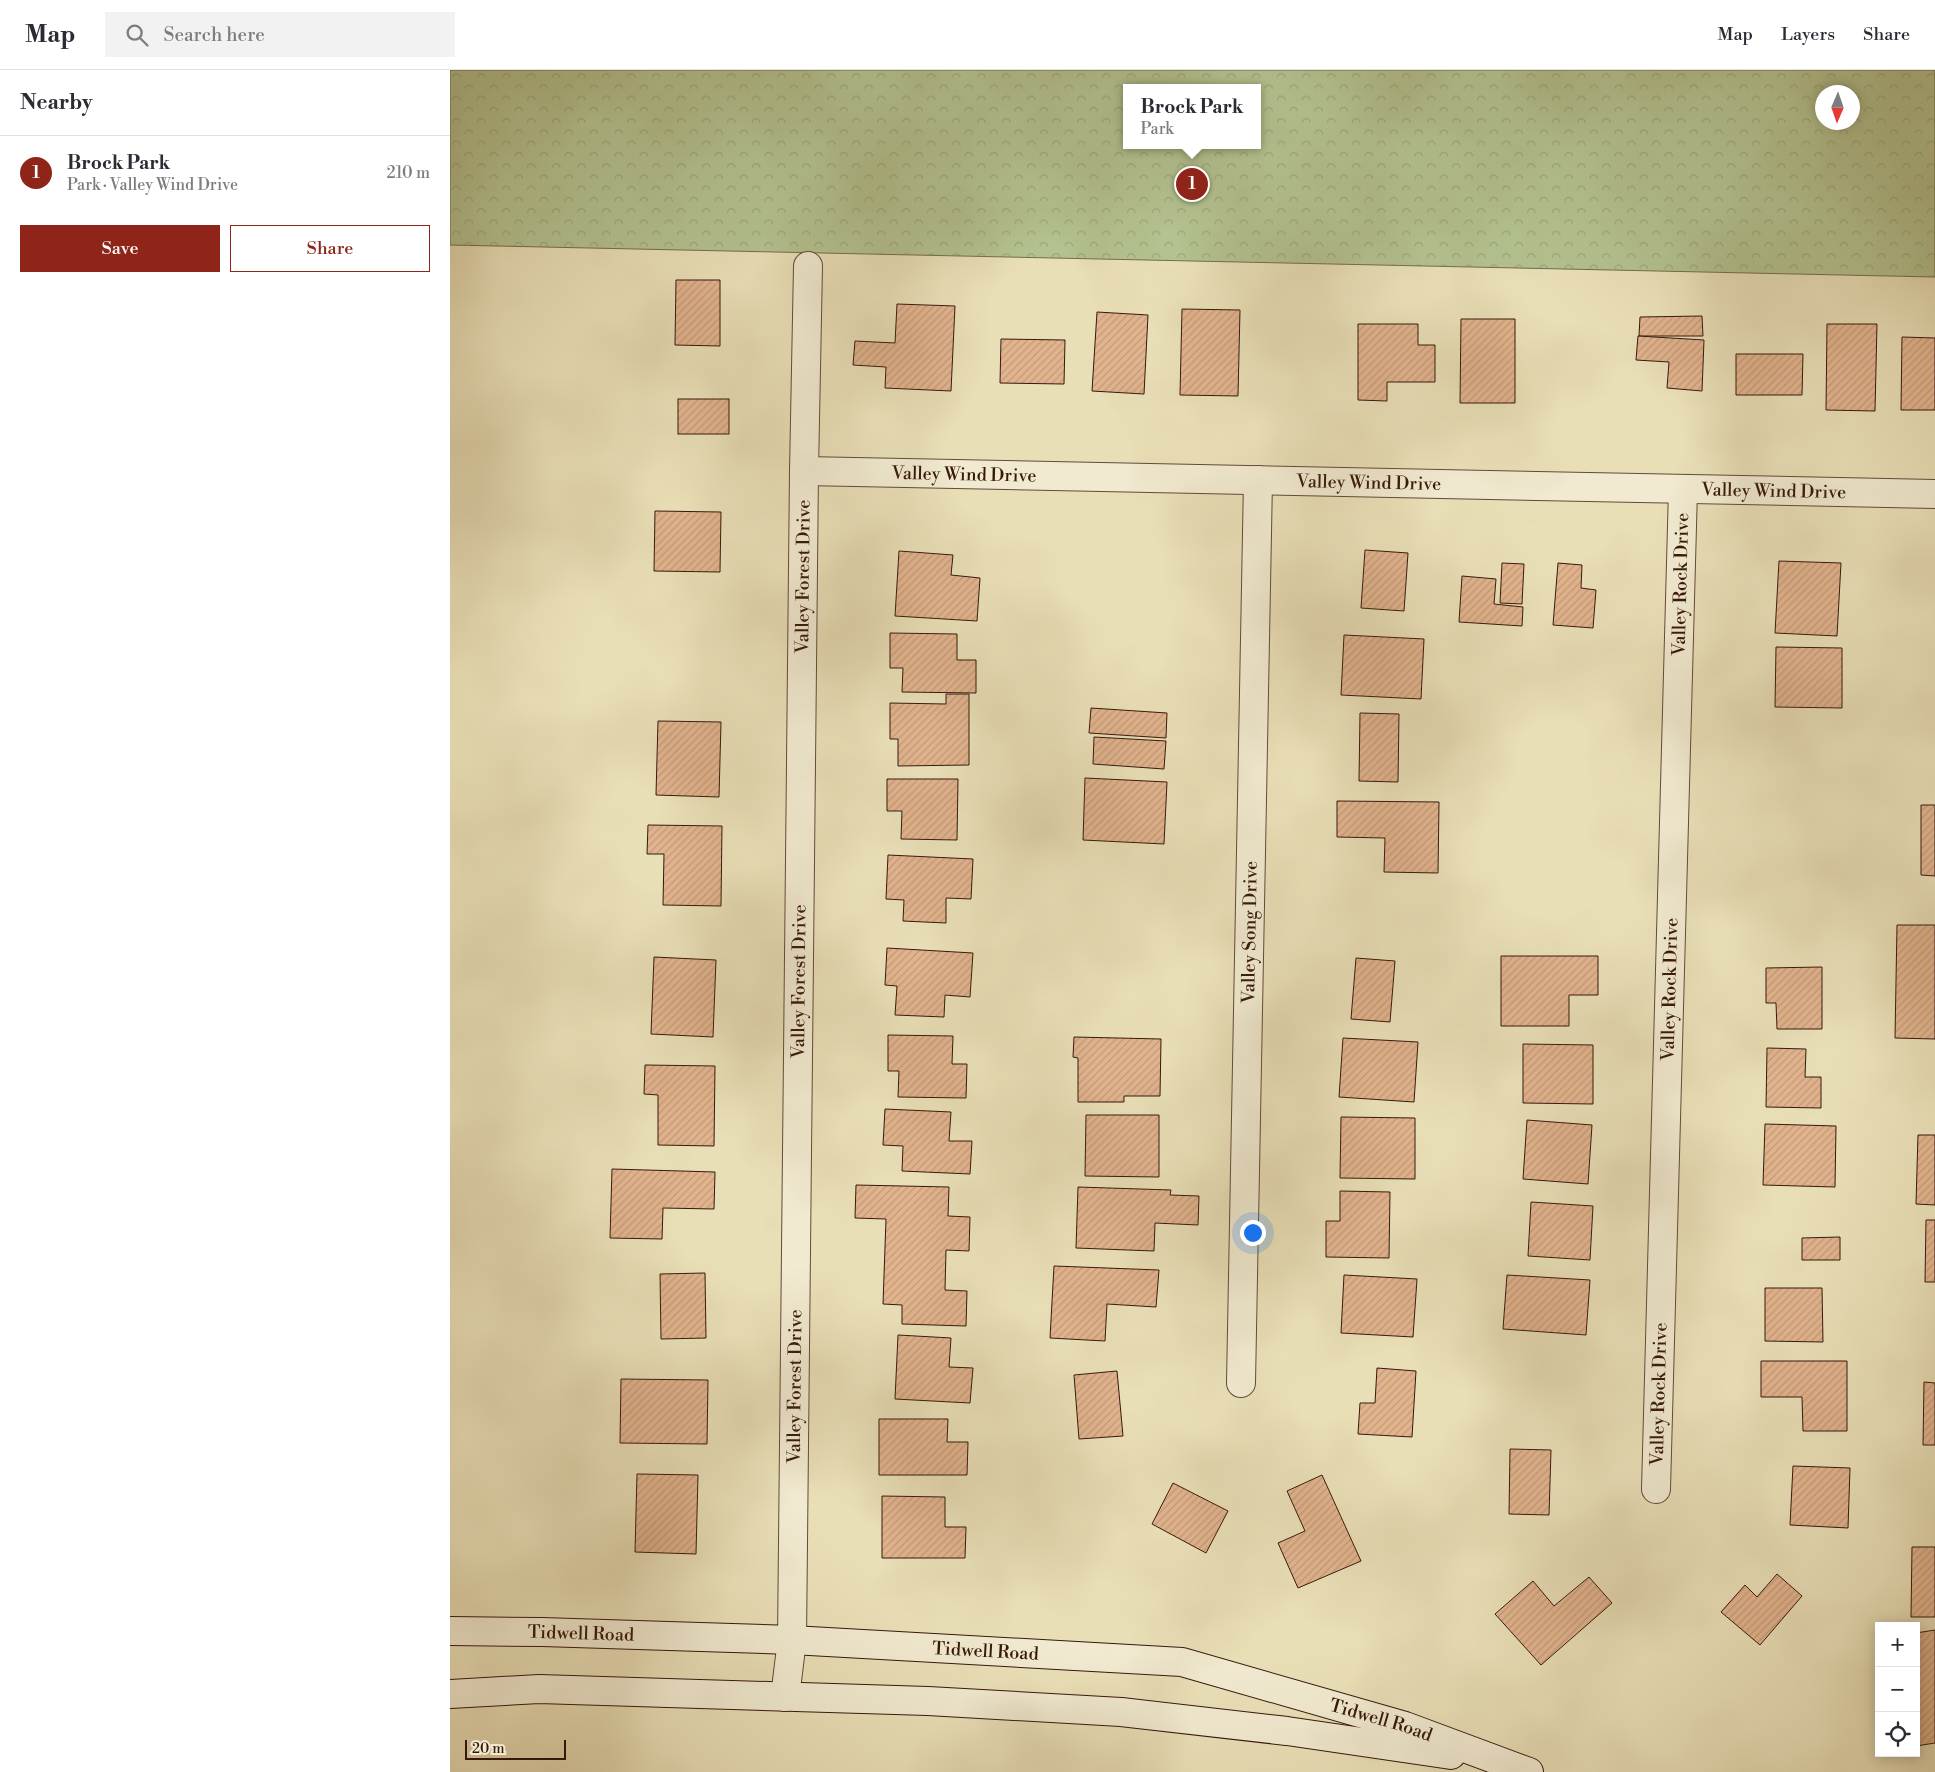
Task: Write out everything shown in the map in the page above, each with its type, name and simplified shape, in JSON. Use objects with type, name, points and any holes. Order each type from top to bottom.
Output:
[{"type":"street","name":"Valley Forest Drive","points":[[785,1697],[792,1640],[804,471],[808,266]]},
{"type":"street","name":"Valley Wind Drive","points":[[804,471],[1935,494]]},
{"type":"street","name":"Valley Song Drive","points":[[1241,1383],[1258,480]]},
{"type":"street","name":"Valley Rock Drive","points":[[1656,1489],[1683,489]]},
{"type":"street","name":"Tidwell Road","points":[[450,1631],[552,1632],[792,1640],[1182,1662],[1405,1726],[1517,1767]]},
{"type":"street","name":"Tidwell Road","points":[[450,1694],[539,1689],[928,1701],[1121,1712],[1287,1731],[1517,1767]]},
{"type":"green space","points":[[450,70],[1935,70],[1935,277],[450,245]]},
{"type":"building","points":[[676,280],[720,280],[720,346],[675,345]]},
{"type":"building","points":[[897,304],[955,306],[951,391],[885,388],[886,367],[853,365],[855,341],[895,343]]},
{"type":"building","points":[[1182,309],[1240,310],[1238,396],[1180,395]]},
{"type":"building","points":[[1097,312],[1148,315],[1144,394],[1092,391]]},
{"type":"building","points":[[1702,316],[1703,336],[1639,336],[1640,317]]},
{"type":"building","points":[[1461,319],[1515,319],[1515,403],[1460,403]]},
{"type":"building","points":[[1358,324],[1418,324],[1418,345],[1435,345],[1435,382],[1387,382],[1387,401],[1358,400]]},
{"type":"building","points":[[1827,324],[1877,324],[1875,411],[1826,410]]},
{"type":"building","points":[[1638,336],[1704,340],[1702,391],[1667,388],[1669,362],[1636,360]]},
{"type":"building","points":[[1902,337],[1935,338],[1935,410],[1901,410]]},
{"type":"building","points":[[1001,339],[1065,340],[1064,384],[1000,383]]},
{"type":"building","points":[[1736,354],[1803,354],[1802,395],[1736,395]]},
{"type":"building","points":[[678,399],[729,399],[729,434],[678,434]]},
{"type":"building","points":[[655,511],[721,512],[720,572],[654,571]]},
{"type":"building","points":[[1365,550],[1408,553],[1404,611],[1361,608]]},
{"type":"building","points":[[899,551],[953,555],[951,575],[980,578],[977,621],[895,616]]},
{"type":"building","points":[[1779,561],[1841,563],[1837,636],[1775,633]]},
{"type":"building","points":[[1502,563],[1524,564],[1522,604],[1500,603]]},
{"type":"building","points":[[1558,563],[1582,565],[1581,588],[1596,590],[1593,628],[1553,625]]},
{"type":"building","points":[[1462,576],[1496,579],[1494,604],[1523,607],[1522,626],[1459,622]]},
{"type":"building","points":[[890,633],[957,634],[957,660],[976,660],[976,693],[902,692],[903,668],[890,668]]},
{"type":"building","points":[[1344,635],[1424,639],[1421,699],[1341,695]]},
{"type":"building","points":[[1776,647],[1842,648],[1842,708],[1775,707]]},
{"type":"building","points":[[946,694],[969,694],[969,765],[898,766],[898,739],[890,739],[890,703],[946,704]]},
{"type":"building","points":[[1091,708],[1167,713],[1166,738],[1089,733]]},
{"type":"building","points":[[1360,713],[1399,714],[1398,782],[1359,781]]},
{"type":"building","points":[[658,721],[721,722],[719,797],[656,795]]},
{"type":"building","points":[[1094,737],[1166,741],[1164,769],[1093,764]]},
{"type":"building","points":[[1085,778],[1167,782],[1164,844],[1083,840]]},
{"type":"building","points":[[887,779],[958,779],[957,840],[901,839],[902,811],[887,811]]},
{"type":"building","points":[[1337,801],[1439,802],[1438,873],[1384,872],[1385,838],[1337,837]]},
{"type":"building","points":[[1921,805],[1935,805],[1935,876],[1921,875]]},
{"type":"building","points":[[648,825],[722,826],[721,906],[663,905],[664,854],[647,854]]},
{"type":"building","points":[[888,855],[973,859],[971,899],[946,898],[946,923],[903,921],[904,900],[886,899]]},
{"type":"building","points":[[1897,925],[1935,925],[1935,1039],[1895,1038]]},
{"type":"building","points":[[887,948],[973,953],[970,997],[945,995],[944,1017],[895,1015],[897,986],[885,985]]},
{"type":"building","points":[[1501,956],[1598,956],[1598,995],[1569,995],[1569,1026],[1501,1026]]},
{"type":"building","points":[[654,957],[716,960],[713,1037],[651,1034]]},
{"type":"building","points":[[1356,958],[1395,961],[1390,1022],[1351,1019]]},
{"type":"building","points":[[1822,967],[1822,1029],[1777,1029],[1776,1003],[1766,1003],[1766,968]]},
{"type":"building","points":[[888,1035],[953,1036],[952,1064],[967,1064],[966,1098],[898,1097],[899,1071],[888,1071]]},
{"type":"building","points":[[1074,1037],[1161,1039],[1160,1096],[1124,1096],[1124,1102],[1078,1102],[1078,1058],[1073,1057]]},
{"type":"building","points":[[1343,1038],[1418,1042],[1414,1102],[1339,1097]]},
{"type":"building","points":[[1523,1044],[1593,1045],[1593,1104],[1523,1103]]},
{"type":"building","points":[[1767,1048],[1806,1049],[1805,1077],[1821,1077],[1821,1108],[1766,1107]]},
{"type":"building","points":[[645,1065],[715,1066],[714,1146],[658,1145],[658,1095],[644,1094]]},
{"type":"building","points":[[885,1109],[951,1112],[949,1141],[972,1141],[970,1174],[902,1171],[903,1146],[883,1145]]},
{"type":"building","points":[[1086,1115],[1159,1115],[1159,1177],[1085,1176]]},
{"type":"building","points":[[1341,1117],[1415,1118],[1415,1179],[1340,1178]]},
{"type":"building","points":[[1527,1120],[1592,1125],[1588,1184],[1523,1179]]},
{"type":"building","points":[[1765,1124],[1836,1126],[1835,1187],[1763,1185]]},
{"type":"building","points":[[1918,1135],[1935,1135],[1935,1205],[1916,1204]]},
{"type":"building","points":[[612,1169],[715,1172],[714,1209],[663,1208],[662,1239],[610,1238]]},
{"type":"building","points":[[856,1185],[949,1187],[948,1216],[970,1217],[969,1251],[946,1250],[945,1290],[967,1291],[966,1326],[902,1324],[902,1305],[883,1304],[886,1219],[855,1218]]},
{"type":"building","points":[[1078,1187],[1171,1190],[1170,1195],[1199,1196],[1198,1225],[1155,1223],[1154,1251],[1076,1248]]},
{"type":"building","points":[[1340,1191],[1390,1192],[1389,1258],[1326,1257],[1326,1221],[1340,1221]]},
{"type":"building","points":[[1531,1202],[1593,1206],[1590,1260],[1528,1256]]},
{"type":"building","points":[[1926,1220],[1935,1220],[1935,1282],[1925,1282]]},
{"type":"building","points":[[1840,1237],[1840,1260],[1802,1260],[1802,1238]]},
{"type":"building","points":[[1054,1266],[1159,1270],[1156,1307],[1107,1304],[1105,1341],[1050,1338]]},
{"type":"building","points":[[705,1273],[706,1338],[661,1339],[660,1274]]},
{"type":"building","points":[[1344,1275],[1417,1279],[1413,1337],[1341,1333]]},
{"type":"building","points":[[1507,1275],[1590,1280],[1586,1335],[1503,1329]]},
{"type":"building","points":[[1765,1288],[1822,1288],[1823,1342],[1765,1341]]},
{"type":"building","points":[[898,1335],[951,1338],[949,1367],[973,1368],[970,1403],[895,1399]]},
{"type":"building","points":[[1761,1361],[1847,1361],[1847,1431],[1803,1431],[1802,1397],[1761,1397]]},
{"type":"building","points":[[1377,1368],[1416,1371],[1412,1437],[1358,1434],[1360,1403],[1375,1403]]},
{"type":"building","points":[[1117,1371],[1123,1436],[1079,1439],[1074,1375]]},
{"type":"building","points":[[621,1379],[708,1380],[707,1444],[620,1443]]},
{"type":"building","points":[[1924,1382],[1935,1383],[1935,1445],[1923,1445]]},
{"type":"building","points":[[879,1419],[948,1419],[947,1442],[968,1442],[967,1475],[879,1475]]},
{"type":"building","points":[[1510,1449],[1551,1450],[1549,1515],[1509,1514]]},
{"type":"building","points":[[1793,1466],[1850,1468],[1848,1528],[1790,1525]]},
{"type":"building","points":[[637,1474],[698,1475],[696,1554],[635,1552]]},
{"type":"building","points":[[1322,1475],[1361,1561],[1298,1588],[1278,1543],[1305,1531],[1287,1491]]},
{"type":"building","points":[[1173,1483],[1228,1511],[1206,1553],[1152,1524]]},
{"type":"building","points":[[882,1496],[945,1497],[945,1527],[966,1527],[965,1558],[882,1558]]},
{"type":"building","points":[[1912,1547],[1935,1547],[1935,1617],[1911,1617]]},
{"type":"building","points":[[1777,1574],[1802,1596],[1760,1645],[1721,1612],[1745,1585],[1757,1597]]},
{"type":"building","points":[[1589,1577],[1612,1603],[1541,1665],[1495,1614],[1533,1581],[1554,1606]]},
{"type":"building","points":[[1935,1630],[1935,1743],[1920,1745],[1920,1667],[1920,1632]]},
{"type":"place","name":"Brock Park","points":[[1192,184]]}]
